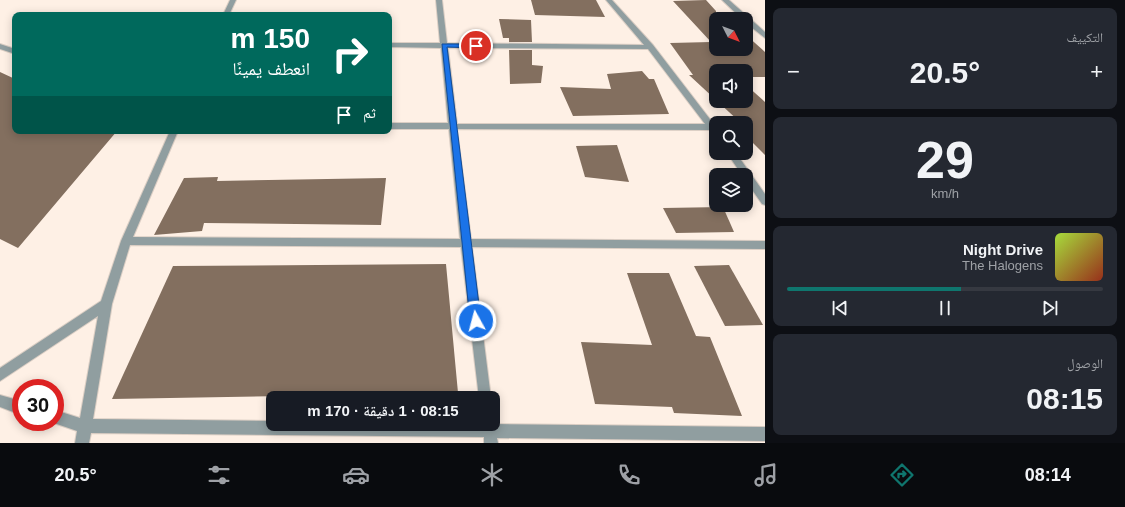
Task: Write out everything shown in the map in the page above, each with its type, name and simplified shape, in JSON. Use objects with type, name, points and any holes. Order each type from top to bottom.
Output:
[{"type":"street","points":[[227,12],[233,0]]},
{"type":"street","points":[[438,0],[484,391]]},
{"type":"street","points":[[609,0],[650,47],[709,124]]},
{"type":"street","points":[[725,0],[738,12]]},
{"type":"street","points":[[753,25],[765,36]]},
{"type":"street","points":[[392,45],[650,47]]},
{"type":"street","points":[[0,46],[12,51]]},
{"type":"street","points":[[392,126],[709,130]]},
{"type":"street","points":[[82,443],[106,304],[126,240],[173,134]]},
{"type":"street","points":[[736,160],[765,200]]},
{"type":"street","points":[[126,240],[466,244],[765,245]]},
{"type":"street","points":[[0,375],[106,304]]},
{"type":"street","points":[[64,420],[84,426],[490,433],[765,434]]},
{"type":"building","points":[[531,0],[596,0],[605,17],[535,15]]},
{"type":"building","points":[[706,0],[716,11],[709,12],[709,40],[673,1]]},
{"type":"building","points":[[499,19],[531,20],[532,42],[509,42],[509,38],[503,38]]},
{"type":"building","points":[[753,41],[765,52],[765,77],[753,77],[753,64],[709,64],[709,94],[689,75],[693,75],[670,43],[709,42],[709,56],[753,56]]},
{"type":"building","points":[[509,50],[532,50],[532,65],[543,66],[541,83],[510,84]]},
{"type":"building","points":[[642,71],[649,79],[654,79],[669,114],[573,116],[560,87],[611,89],[607,74]]},
{"type":"building","points":[[0,72],[12,78],[12,134],[114,134],[18,248],[0,239]]},
{"type":"building","points":[[753,91],[765,102],[765,155],[753,143],[753,116],[733,116],[725,108],[753,108]]},
{"type":"building","points":[[617,145],[629,182],[585,177],[576,146]]},
{"type":"building","points":[[218,177],[217,181],[386,178],[381,225],[204,223],[202,231],[154,235],[184,178]]},
{"type":"building","points":[[709,207],[709,212],[725,212],[734,232],[676,233],[663,208]]},
{"type":"building","points":[[446,264],[458,391],[266,391],[266,396],[112,399],[173,266]]},
{"type":"building","points":[[729,265],[763,325],[725,326],[694,266]]},
{"type":"building","points":[[627,273],[669,273],[696,336],[710,337],[742,416],[674,413],[672,407],[595,404],[581,342],[652,345]]},
{"type":"route","points":[[476,46],[444,46],[476,321]]}]
